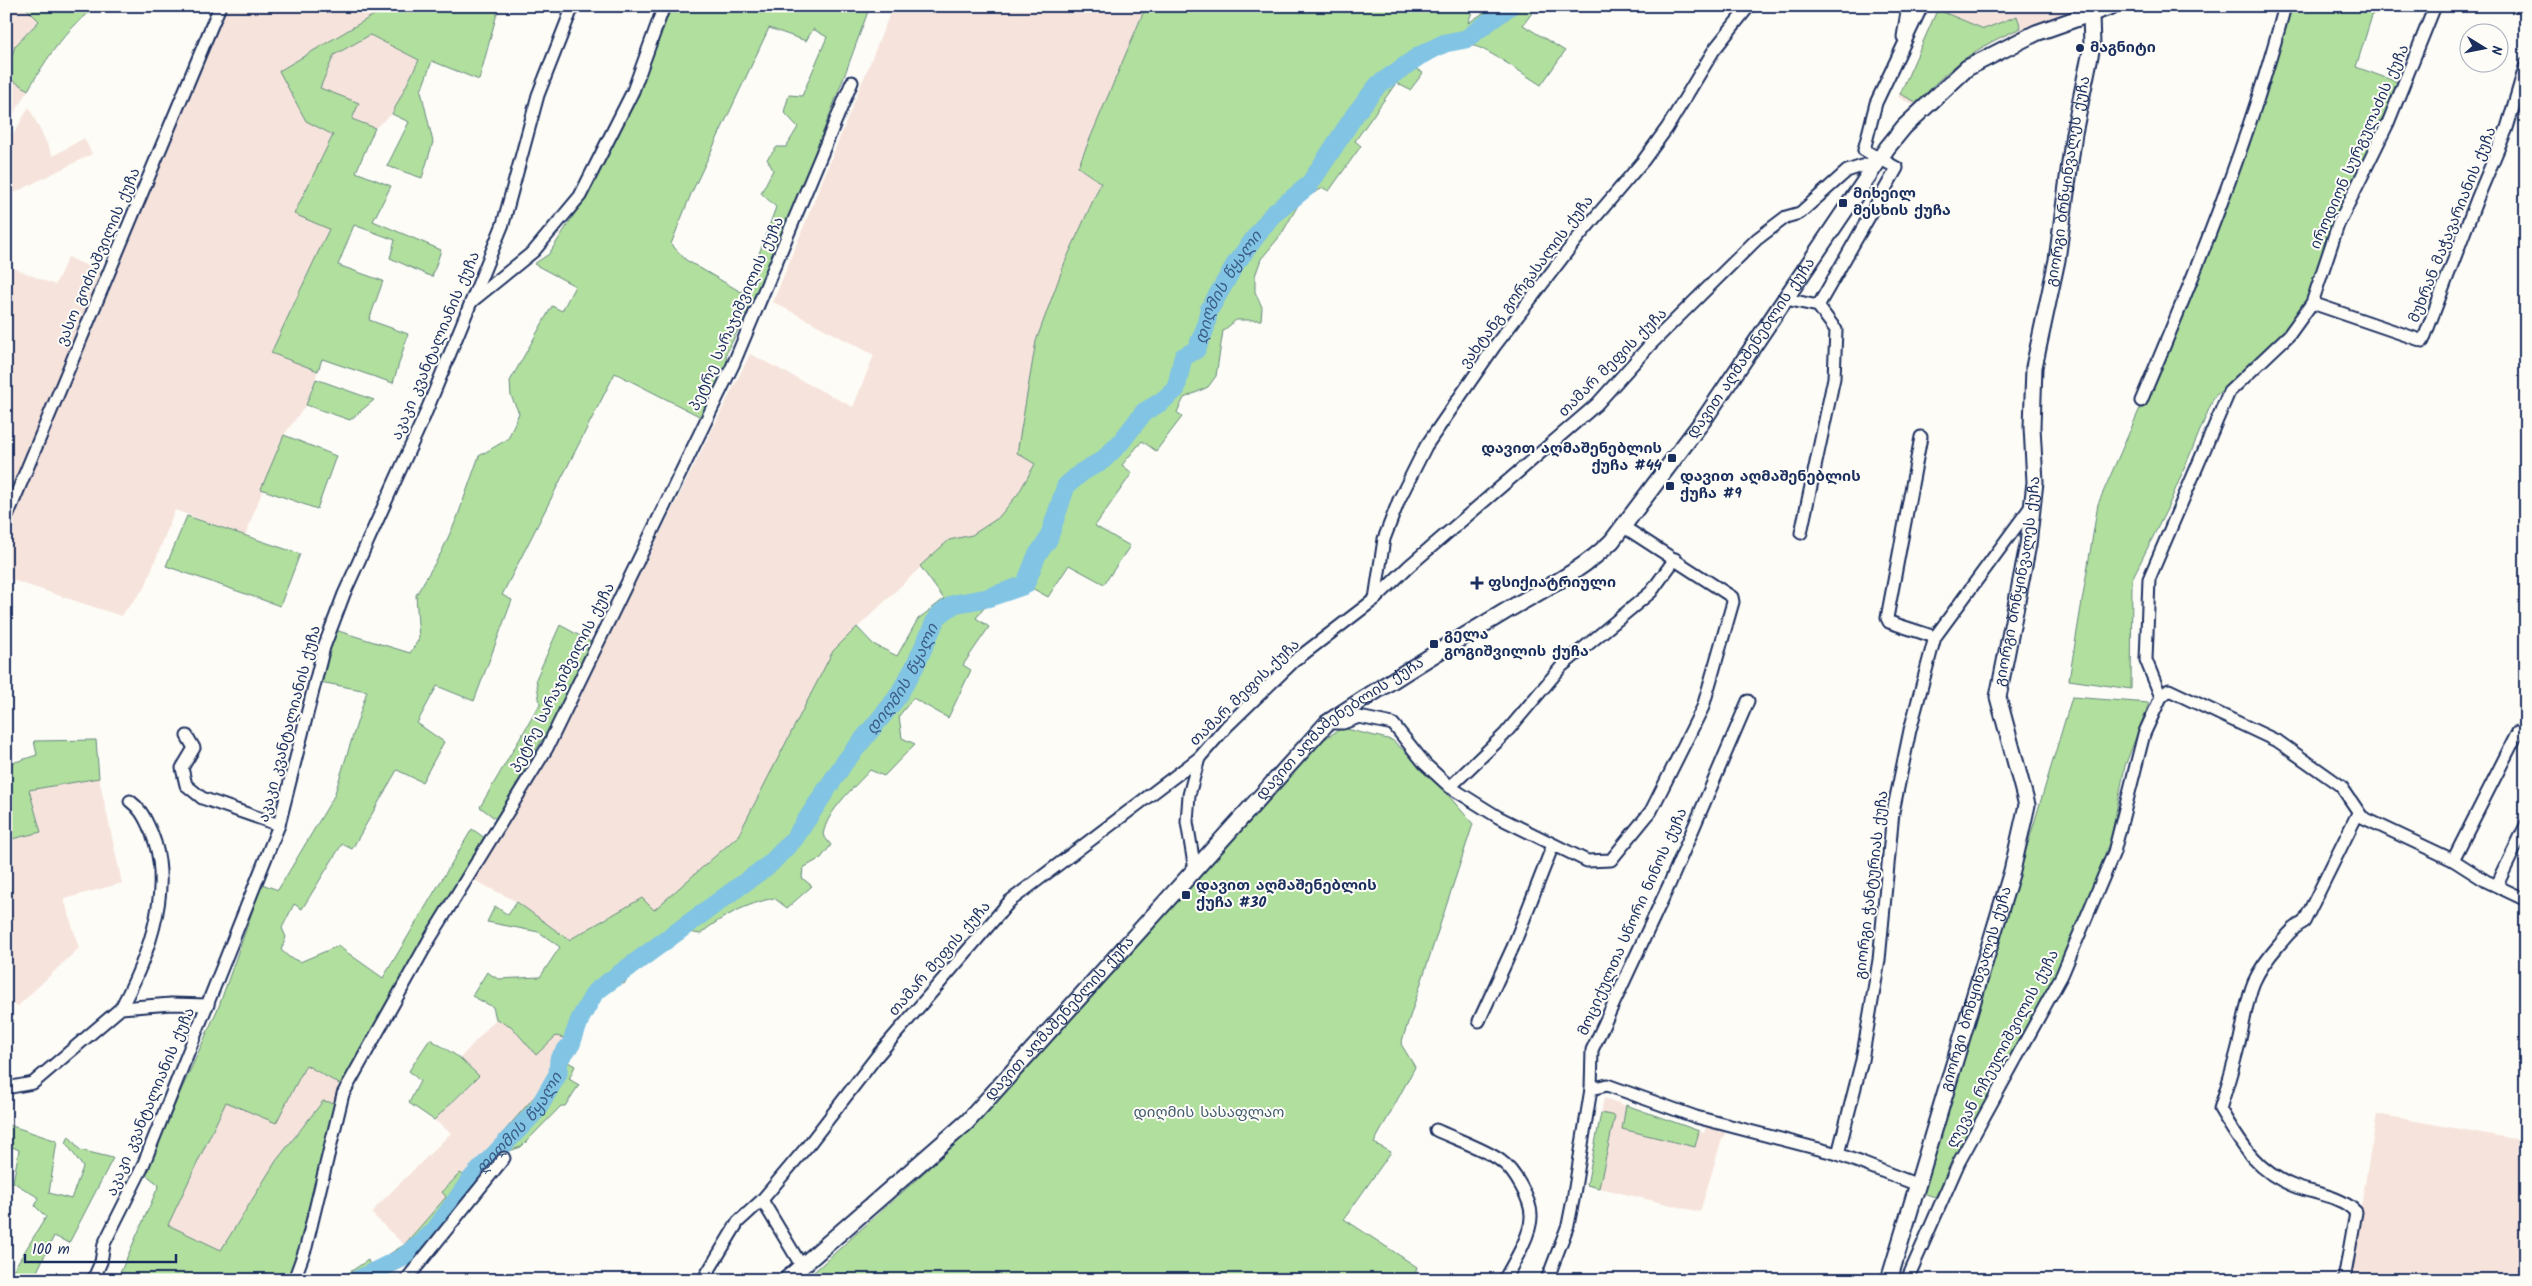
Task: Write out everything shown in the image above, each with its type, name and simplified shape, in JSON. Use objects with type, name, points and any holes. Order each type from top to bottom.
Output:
[{"type":"street","name":"ვასო გოძიაშვილის ქუჩა","points":[[6,519],[220,6]]},
{"type":"street","name":"აკაკი კვანტალიანის ქუჩა","points":[[92,1280],[101,1262],[104,1244],[142,1168],[279,825],[328,638],[344,594],[424,417],[503,224],[538,95],[573,6]]},
{"type":"street","points":[[470,303],[534,251],[580,196],[633,91],[664,6]]},
{"type":"street","name":"ვახტანგ გორგასალის ქუჩა","points":[[1375,599],[1384,539],[1399,500],[1426,446],[1494,347],[1576,240],[1643,161],[1667,128],[1714,50],[1748,6]]},
{"type":"street","points":[[1900,53],[1908,6]]},
{"type":"street","points":[[1818,306],[1897,168],[1864,150],[1876,103],[1922,6]]},
{"type":"street","name":"დავით აღმაშენებლის ქუჩა","points":[[786,1280],[967,1122],[1327,723],[1398,675],[1599,554],[1624,527],[1708,415],[1904,127],[1967,68],[2036,33],[2112,6]]},
{"type":"street","points":[[2141,400],[2203,256],[2267,74],[2285,6]]},
{"type":"street","name":"იროდიონ სურგულაძის ქუჩა","points":[[2161,697],[2146,660],[2149,579],[2230,392],[2289,335],[2312,303],[2338,225],[2388,123],[2435,6]]},
{"type":"street","name":"გიორგი ბრწყინვალეს ქუჩა","points":[[1889,1280],[2012,871],[2027,804],[1998,697],[2028,545],[2034,502],[2035,482],[2032,427],[2034,367],[2057,260],[2074,132],[2092,46],[2091,15]]},
{"type":"street","name":"მუხრან მაჭავარიანის ქუჩა","points":[[2312,303],[2423,341],[2477,199],[2507,128],[2526,64]]},
{"type":"street","name":"პეტრე სარაჯიშვილის ქუჩა","points":[[294,1280],[306,1247],[343,1094],[429,940],[547,748],[733,365],[852,82]]},
{"type":"street","name":"თამარ მეფის ქუჩა","points":[[703,1280],[738,1222],[762,1200],[810,1143],[877,1056],[1010,901],[1199,758],[1227,726],[1294,662],[1375,599],[1408,566],[1597,404],[1649,346],[1756,239],[1786,217],[1800,213],[1847,171],[1880,160]]},
{"type":"street","points":[[1786,299],[1818,306],[1836,330],[1834,378],[1801,533]]},
{"type":"street","points":[[1921,437],[1887,618],[1889,622],[1935,637]]},
{"type":"street","name":"გიორგი ჭანტურიას ქუჩა","points":[[1838,1154],[1862,1060],[1880,960],[1893,812],[1910,730],[1935,637],[2034,502]]},
{"type":"street","points":[[1327,723],[1343,723],[1359,717],[1393,724],[1425,764],[1450,787],[1498,817],[1587,860],[1612,860],[1651,811],[1703,707],[1733,598],[1624,527]]},
{"type":"street","points":[[1450,787],[1504,735],[1562,666],[1651,592],[1675,559]]},
{"type":"street","points":[[2161,697],[2168,690],[2279,742],[2342,786],[2362,817],[2453,860],[2486,881],[2526,900]]},
{"type":"street","name":"ლევან რჩეულიშვილის ქუჩა","points":[[1907,1280],[1959,1162],[2062,975],[2114,852],[2144,734],[2161,697]]},
{"type":"street","name":"მოციქულთა სწორი ნინოს ქუჩა","points":[[1547,1280],[1568,1225],[1574,1200],[1591,1089],[1592,1050],[1657,911],[1748,701]]},
{"type":"street","points":[[2453,860],[2518,732]]},
{"type":"street","points":[[187,736],[194,748],[182,768],[186,784],[202,798],[279,825]]},
{"type":"street","points":[[1195,870],[1187,822],[1189,795],[1199,758]]},
{"type":"street","points":[[6,1088],[32,1083],[122,1008],[142,965],[154,924],[161,878],[156,840],[139,807],[130,801]]},
{"type":"street","points":[[2344,1280],[2356,1212],[2342,1202],[2295,1186],[2272,1175],[2252,1159],[2220,1109],[2240,1039],[2246,1000],[2252,982],[2267,959],[2295,926],[2304,922],[2358,813]]},
{"type":"street","points":[[2497,885],[2526,825]]},
{"type":"street","points":[[1479,1021],[1513,947],[1553,845]]},
{"type":"street","points":[[122,1008],[170,1004],[208,1005]]},
{"type":"street","points":[[1591,1089],[1607,1085],[1696,1117],[1838,1154],[1918,1185]]},
{"type":"street","points":[[1436,1130],[1502,1161],[1524,1192],[1530,1205],[1532,1218],[1504,1280]]},
{"type":"street","points":[[406,1280],[504,1158]]},
{"type":"street","points":[[762,1200],[801,1265]]},
{"type":"shaded area","points":[[6,6],[24,6],[40,21],[15,46],[6,73]]},
{"type":"shaded area","points":[[225,6],[389,6],[279,71],[306,121],[333,135],[295,214],[330,229],[271,353],[318,371],[306,405],[284,435],[245,536],[175,510],[145,587],[121,616],[6,578],[6,533]]},
{"type":"shaded area","points":[[893,6],[1146,6],[1079,167],[1101,183],[1065,262],[1035,463],[1018,494],[998,518],[972,535],[949,540],[833,651],[738,836],[654,910],[642,898],[569,940],[517,902],[474,880],[554,745],[750,354],[853,407],[874,355],[773,302]]},
{"type":"shaded area","points":[[1938,6],[2080,6],[1994,41],[1962,61],[1935,83],[1916,106],[1898,97]]},
{"type":"shaded area","points":[[370,35],[419,60],[392,114],[375,128],[352,119],[359,103],[320,88],[334,55]]},
{"type":"shaded area","points":[[6,76],[28,90],[6,127]]},
{"type":"shaded area","points":[[29,107],[53,156],[84,138],[92,154],[6,197],[6,147]]},
{"type":"shaded area","points":[[68,257],[103,273],[6,506],[6,265],[55,285]]},
{"type":"shaded area","points":[[99,778],[122,883],[64,899],[79,948],[18,1006],[6,1003],[6,841],[41,832],[29,790]]},
{"type":"shaded area","points":[[496,1019],[511,1026],[536,1055],[556,1036],[564,1038],[548,1081],[464,1177],[459,1173],[442,1192],[446,1197],[404,1245],[372,1214],[377,1206],[451,1133],[434,1120],[479,1077],[460,1058]]},
{"type":"shaded area","points":[[306,1065],[341,1085],[335,1103],[323,1101],[310,1117],[276,1161],[221,1250],[167,1226],[226,1102]]},
{"type":"shaded area","points":[[1604,1098],[1704,1133],[1707,1125],[1723,1130],[1725,1134],[1700,1212],[1587,1185]]},
{"type":"shaded area","points":[[2377,1114],[2526,1141],[2526,1280],[2348,1280]]},
{"type":"green space","points":[[24,6],[99,6],[67,33],[50,55],[28,90],[6,76],[15,46],[39,21]]},
{"type":"green space","points":[[389,6],[499,6],[479,80],[432,61],[421,91],[433,142],[422,178],[387,166],[409,122],[392,114],[419,60],[370,35],[334,55],[320,88],[359,103],[352,119],[375,128],[356,172],[391,186],[373,221],[441,250],[432,277],[390,258],[395,240],[354,225],[338,265],[383,281],[369,320],[408,334],[393,383],[322,359],[318,371],[271,353],[329,229],[294,214],[333,135],[306,121],[279,71]]},
{"type":"green space","points":[[672,6],[870,6],[803,182],[747,312],[726,354],[727,363],[703,418],[615,373],[502,595],[512,600],[474,701],[437,686],[417,723],[444,742],[422,782],[397,770],[352,849],[342,844],[302,909],[294,904],[282,928],[286,937],[281,950],[289,957],[300,962],[338,946],[383,978],[472,829],[485,838],[341,1085],[306,1065],[276,1123],[226,1102],[168,1225],[221,1250],[276,1161],[323,1101],[335,1103],[305,1239],[288,1280],[117,1280],[159,1185],[144,1173],[219,1006],[262,884],[278,890],[334,796],[367,691],[320,682],[335,630],[410,653],[419,639],[416,595],[441,553],[457,518],[479,456],[508,439],[519,413],[511,396],[510,381],[552,306],[562,311],[575,286],[534,264],[549,254],[582,202],[635,99]],"holes":[[[769,28],[806,41],[813,29],[827,37],[802,96],[789,95],[784,112],[798,127],[786,147],[777,147],[767,159],[773,170],[761,193],[776,207],[748,284],[741,292],[686,260],[671,244],[691,194]]]},
{"type":"green space","points":[[1146,6],[1468,6],[1472,12],[1468,23],[1494,6],[1537,6],[1523,25],[1565,51],[1541,85],[1507,63],[1474,46],[1457,47],[1442,51],[1413,67],[1423,73],[1410,90],[1396,83],[1355,141],[1361,146],[1329,191],[1323,188],[1301,200],[1281,235],[1261,259],[1255,276],[1255,292],[1262,307],[1261,320],[1236,320],[1223,331],[1216,376],[1208,387],[1184,398],[1177,412],[1182,417],[1156,451],[1142,441],[1122,465],[1132,473],[1095,526],[1130,546],[1104,584],[1069,565],[1048,597],[1030,587],[984,608],[976,618],[989,627],[963,665],[971,670],[948,718],[913,698],[899,716],[902,738],[915,744],[884,776],[870,770],[835,808],[823,835],[831,845],[821,858],[803,868],[802,878],[812,886],[787,908],[774,898],[735,911],[700,934],[689,932],[631,973],[624,984],[615,982],[595,1001],[585,1019],[568,1062],[575,1066],[569,1079],[579,1085],[565,1106],[561,1106],[521,1147],[506,1152],[419,1257],[416,1254],[406,1261],[366,1280],[338,1280],[368,1260],[370,1266],[404,1245],[446,1197],[442,1192],[460,1173],[465,1176],[548,1081],[564,1038],[556,1036],[536,1055],[511,1026],[496,1019],[493,1007],[472,996],[487,972],[498,979],[540,977],[560,947],[539,932],[487,922],[495,906],[508,915],[517,902],[569,940],[642,898],[654,910],[738,836],[833,651],[857,627],[873,644],[897,656],[918,619],[944,599],[920,566],[949,540],[972,535],[998,518],[1018,494],[1035,464],[1017,453],[1036,341],[1065,262],[1101,183],[1078,167]]},
{"type":"green space","points":[[1939,6],[1945,6],[1943,12],[1984,29],[2017,16],[2021,28],[1978,50],[1952,68],[1918,103],[1900,94]]},
{"type":"green space","points":[[2291,6],[2375,6],[2356,67],[2400,83],[2296,327],[2214,397],[2168,507],[2132,579],[2131,689],[2069,680],[2098,504],[2193,287]]},
{"type":"green space","points":[[316,379],[374,400],[350,420],[306,405]]},
{"type":"green space","points":[[284,435],[336,456],[317,509],[261,489]]},
{"type":"green space","points":[[187,516],[300,554],[280,606],[166,566]]},
{"type":"green space","points":[[560,625],[591,642],[574,685],[496,819],[480,807],[540,704],[536,679]]},
{"type":"green space","points":[[2072,697],[2149,703],[2125,766],[2111,838],[2076,932],[2042,1009],[2004,1068],[1935,1197],[1923,1193]]},
{"type":"green space","name":"დიღმის სასაფლაო","points":[[1342,728],[1392,740],[1429,773],[1473,824],[1401,1044],[1415,1067],[1374,1143],[1391,1152],[1344,1219],[1417,1267],[1414,1280],[805,1280],[971,1130],[1234,832],[1318,743]]},
{"type":"green space","points":[[96,740],[99,778],[29,790],[41,832],[8,840],[6,765],[37,755],[34,741]]},
{"type":"green space","points":[[430,1039],[460,1058],[479,1076],[434,1120],[409,1103],[420,1081],[409,1071]]},
{"type":"green space","points":[[1626,1105],[1699,1131],[1695,1147],[1622,1129]]},
{"type":"green space","points":[[1601,1113],[1615,1116],[1599,1188],[1587,1185]]},
{"type":"green space","points":[[6,1124],[57,1141],[49,1193],[71,1199],[83,1167],[66,1143],[69,1136],[80,1150],[113,1158],[69,1243],[54,1236],[33,1280],[7,1280],[46,1217],[35,1206],[39,1198],[13,1182],[19,1150],[6,1144]]},
{"type":"waterway","name":"დიღმის წყალი","points":[[357,1280],[404,1257],[435,1230],[472,1178],[537,1110],[558,1074],[559,1059],[571,1044],[580,1019],[595,992],[770,864],[794,839],[844,763],[896,699],[914,668],[937,617],[954,604],[987,598],[1025,585],[1037,555],[1048,540],[1066,486],[1082,472],[1103,460],[1121,442],[1144,412],[1161,402],[1176,389],[1183,357],[1196,350],[1205,329],[1209,310],[1236,263],[1272,215],[1309,185],[1356,113],[1378,85],[1419,56],[1445,43],[1466,39],[1510,6]]},
{"type":"place","name":"მაგნიტი","points":[[2080,48]]},
{"type":"place","name":"მიხეილ მესხის ქუჩა","points":[[1843,203]]},
{"type":"place","name":"დავით აღმაშენებლის ქუჩა #44","points":[[1672,458]]},
{"type":"place","name":"დავით აღმაშენებლის ქუჩა #9","points":[[1670,486]]},
{"type":"place","name":"ფსიქიატრიული","points":[[1477,583]]},
{"type":"place","name":"გელა გოგიშვილის ქუჩა","points":[[1434,644]]},
{"type":"place","name":"დავით აღმაშენებლის ქუჩა #30","points":[[1186,895]]}]
